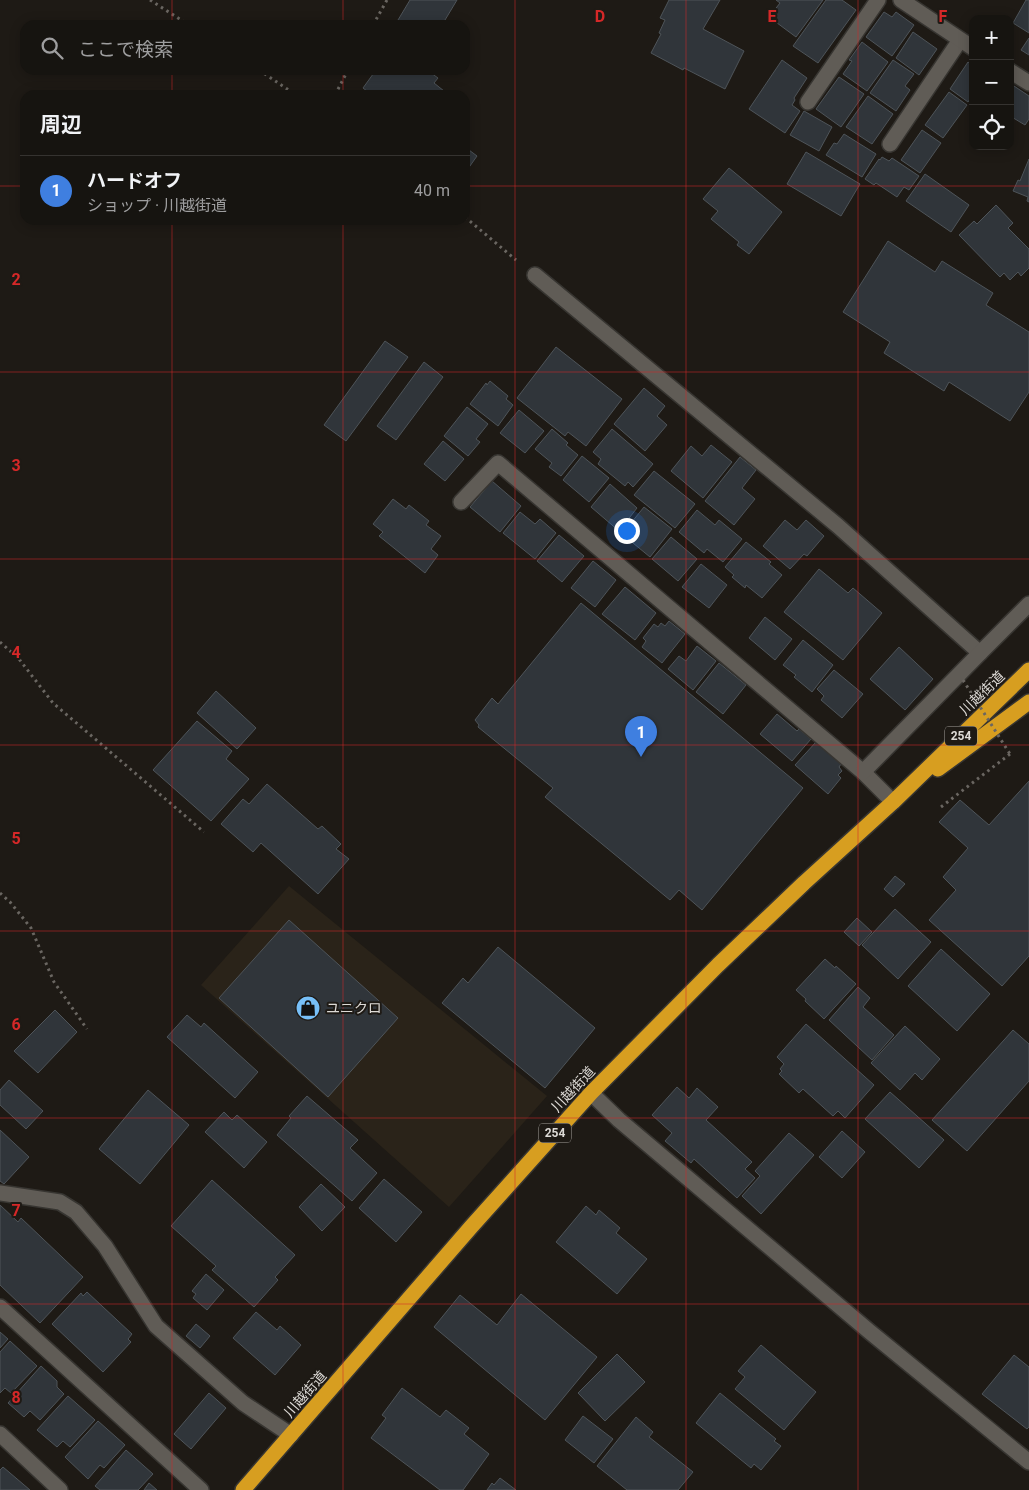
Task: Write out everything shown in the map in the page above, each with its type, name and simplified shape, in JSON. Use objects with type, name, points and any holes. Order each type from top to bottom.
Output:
[{"type":"highway","name":"川越街道","points":[[243,1490],[471,1227],[591,1093],[718,965],[1029,670]]},
{"type":"highway","name":"川越街道","points":[[892,802],[1029,702]]},
{"type":"street","points":[[808,102],[878,0]]},
{"type":"street","points":[[890,144],[966,44],[901,0]]},
{"type":"street","points":[[1014,74],[1029,83]]},
{"type":"street","points":[[535,275],[838,526],[980,653]]},
{"type":"street","points":[[461,502],[498,464],[863,772],[892,802]]},
{"type":"street","points":[[863,772],[1029,604]]},
{"type":"street","points":[[591,1093],[649,1146],[870,1332],[1029,1462]]},
{"type":"street","points":[[0,1193],[60,1202],[76,1212],[105,1246],[156,1326],[243,1403],[291,1435]]},
{"type":"street","points":[[0,1307],[201,1490]]},
{"type":"street","points":[[0,1434],[60,1490]]},
{"type":"path","points":[[150,0],[181,20]]},
{"type":"path","points":[[377,20],[387,0]]},
{"type":"path","points":[[266,75],[288,90]]},
{"type":"path","points":[[337,90],[345,75]]},
{"type":"path","points":[[470,221],[535,275]]},
{"type":"path","points":[[0,642],[19,660],[53,703],[204,832]]},
{"type":"path","points":[[941,807],[1010,754],[963,680]]},
{"type":"path","points":[[0,893],[10,902],[30,928],[54,982],[86,1029]]},
{"type":"shaded area","points":[[289,886],[547,1096],[449,1207],[201,985]]},
{"type":"building","points":[[410,0],[457,0],[445,20],[398,20]]},
{"type":"building","points":[[669,0],[720,0],[703,29],[744,51],[725,89],[651,53],[661,34],[659,33],[665,20],[660,18]]},
{"type":"building","points":[[776,0],[823,0],[796,37],[769,17],[780,3]]},
{"type":"building","points":[[826,0],[842,0],[856,10],[818,63],[793,46]]},
{"type":"building","points":[[1026,0],[1029,0],[1029,33],[1014,24]]},
{"type":"building","points":[[884,12],[892,17],[896,12],[914,25],[892,56],[866,37]]},
{"type":"building","points":[[913,32],[937,49],[919,75],[896,58]]},
{"type":"building","points":[[1029,38],[1029,55],[1021,50]]},
{"type":"building","points":[[862,42],[888,62],[867,91],[843,74],[852,61],[849,60]]},
{"type":"building","points":[[782,60],[807,78],[794,98],[795,100],[792,105],[800,111],[785,133],[749,109]]},
{"type":"building","points":[[893,60],[914,74],[905,86],[910,90],[896,111],[870,93]]},
{"type":"building","points":[[968,62],[969,101],[968,102],[950,89]]},
{"type":"building","points":[[372,75],[434,75],[438,78],[434,83],[443,90],[366,90],[363,88]]},
{"type":"building","points":[[839,77],[864,94],[841,127],[816,109]]},
{"type":"building","points":[[1014,86],[1029,96],[1029,119],[1025,125],[1014,118]]},
{"type":"building","points":[[949,92],[967,105],[943,138],[925,125]]},
{"type":"building","points":[[868,96],[893,114],[872,144],[846,127]]},
{"type":"building","points":[[804,111],[832,127],[819,151],[790,135]]},
{"type":"building","points":[[922,130],[941,143],[920,173],[901,160]]},
{"type":"building","points":[[844,134],[876,154],[862,177],[826,155],[834,143],[837,144]]},
{"type":"building","points":[[470,151],[477,156],[470,166]]},
{"type":"building","points":[[806,152],[860,184],[841,216],[787,184]]},
{"type":"building","points":[[882,157],[889,161],[892,158],[919,176],[909,190],[904,187],[897,197],[876,183],[874,185],[865,179]]},
{"type":"building","points":[[1029,159],[1029,202],[1027,201],[1028,197],[1013,191],[1018,180],[1020,181]]},
{"type":"building","points":[[729,168],[782,212],[749,254],[737,245],[739,242],[711,219],[718,211],[703,199]]},
{"type":"building","points":[[925,174],[969,205],[951,232],[906,201]]},
{"type":"building","points":[[996,205],[1013,223],[1008,228],[1029,249],[1029,268],[1021,276],[1018,272],[1010,280],[1004,273],[1000,277],[959,235],[974,221],[977,224]]},
{"type":"building","points":[[888,241],[935,272],[942,261],[993,293],[986,305],[1029,332],[1029,392],[1010,421],[949,382],[944,391],[884,353],[890,342],[843,312]]},
{"type":"building","points":[[385,341],[408,357],[346,441],[324,425]]},
{"type":"building","points":[[556,347],[622,399],[586,446],[568,432],[565,436],[517,398]]},
{"type":"building","points":[[424,362],[443,377],[396,440],[377,426]]},
{"type":"building","points":[[490,381],[508,396],[506,399],[513,405],[498,426],[470,404],[486,383],[487,385]]},
{"type":"building","points":[[644,388],[665,406],[657,416],[667,425],[645,451],[614,424]]},
{"type":"building","points":[[467,407],[488,424],[476,439],[480,442],[468,456],[444,436]]},
{"type":"building","points":[[519,410],[544,431],[525,453],[500,433]]},
{"type":"building","points":[[552,429],[578,455],[561,476],[549,467],[552,463],[535,449]]},
{"type":"building","points":[[612,429],[653,464],[633,487],[628,482],[625,486],[598,464],[601,459],[593,452]]},
{"type":"building","points":[[443,441],[464,459],[445,481],[424,464]]},
{"type":"building","points":[[711,445],[732,462],[703,498],[671,471],[691,446],[702,456]]},
{"type":"building","points":[[582,456],[609,478],[589,502],[563,480]]},
{"type":"building","points":[[740,457],[756,470],[742,488],[755,499],[734,525],[705,501]]},
{"type":"building","points":[[654,471],[695,504],[675,528],[634,495]]},
{"type":"building","points":[[492,481],[521,506],[500,532],[470,507]]},
{"type":"building","points":[[610,484],[637,508],[619,531],[591,507]]},
{"type":"building","points":[[393,499],[406,509],[409,505],[429,521],[426,525],[441,536],[431,549],[438,555],[425,573],[379,536],[383,532],[373,524]]},
{"type":"building","points":[[644,507],[672,529],[650,557],[622,534]]},
{"type":"building","points":[[697,510],[715,525],[719,520],[742,539],[723,562],[707,549],[704,553],[679,532]]},
{"type":"building","points":[[520,512],[535,524],[540,519],[556,533],[535,559],[503,533]]},
{"type":"building","points":[[785,520],[797,530],[806,520],[824,536],[807,556],[804,554],[790,569],[763,546]]},
{"type":"building","points":[[559,535],[584,556],[562,582],[537,561]]},
{"type":"building","points":[[671,537],[697,559],[678,581],[652,559]]},
{"type":"building","points":[[746,542],[771,562],[769,564],[782,575],[762,598],[746,585],[745,588],[732,577],[734,575],[725,567]]},
{"type":"building","points":[[593,561],[616,580],[595,607],[571,588]]},
{"type":"building","points":[[701,564],[727,585],[709,608],[682,587]]},
{"type":"building","points":[[819,569],[848,593],[853,588],[882,613],[843,660],[784,612]]},
{"type":"building","points":[[625,587],[656,613],[635,640],[602,614]]},
{"type":"building","points":[[581,603],[803,788],[702,910],[679,890],[670,900],[545,797],[553,788],[478,727],[479,725],[475,720],[492,698],[498,704]]},
{"type":"building","points":[[765,617],[792,639],[775,660],[749,638]]},
{"type":"building","points":[[669,621],[685,634],[662,663],[642,647],[646,641],[643,638],[654,624],[658,627],[661,623],[665,626]]},
{"type":"building","points":[[803,640],[833,665],[812,692],[794,677],[796,675],[783,665]]},
{"type":"building","points":[[697,646],[716,661],[693,690],[668,669],[679,656],[686,661]]},
{"type":"building","points":[[899,647],[933,679],[905,710],[870,679]]},
{"type":"building","points":[[719,663],[746,685],[723,714],[696,692]]},
{"type":"building","points":[[834,670],[863,694],[842,718],[821,700],[824,696],[817,689]]},
{"type":"building","points":[[216,691],[256,728],[237,749],[197,713]]},
{"type":"building","points":[[777,714],[797,731],[799,729],[811,739],[792,761],[760,734]]},
{"type":"building","points":[[197,721],[232,751],[226,759],[249,779],[211,821],[153,770]]},
{"type":"building","points":[[816,742],[841,764],[839,767],[842,771],[838,775],[841,778],[828,794],[795,765]]},
{"type":"building","points":[[1029,781],[1029,956],[1002,986],[929,920],[956,890],[943,877],[968,848],[939,822],[960,800],[989,825]]},
{"type":"building","points":[[267,784],[318,829],[322,826],[341,844],[336,849],[349,859],[318,894],[261,843],[253,852],[221,824],[243,799],[249,804]]},
{"type":"building","points":[[895,876],[905,884],[893,897],[884,889]]},
{"type":"building","points":[[895,909],[931,942],[898,979],[862,945]]},
{"type":"building","points":[[857,918],[872,932],[859,946],[844,932]]},
{"type":"building","name":"ユニクロ","points":[[289,920],[398,1018],[328,1097],[219,998]]},
{"type":"building","points":[[498,947],[595,1028],[545,1088],[442,1003],[463,978],[468,983]]},
{"type":"building","points":[[941,949],[990,994],[957,1031],[908,986]]},
{"type":"building","points":[[825,959],[856,984],[824,1019],[796,990]]},
{"type":"building","points":[[858,987],[870,998],[863,1007],[894,1035],[872,1060],[829,1020]]},
{"type":"building","points":[[55,1010],[77,1032],[38,1073],[14,1051]]},
{"type":"building","points":[[187,1015],[201,1027],[204,1023],[258,1072],[235,1098],[167,1037]]},
{"type":"building","points":[[806,1024],[874,1085],[845,1118],[838,1111],[833,1116],[803,1089],[799,1093],[779,1074],[784,1064],[777,1057]]},
{"type":"building","points":[[905,1026],[940,1059],[922,1080],[915,1073],[900,1090],[871,1063]]},
{"type":"building","points":[[1013,1030],[1029,1044],[1029,1081],[967,1151],[932,1120]]},
{"type":"building","points":[[9,1080],[43,1111],[26,1129],[0,1105],[0,1090]]},
{"type":"building","points":[[677,1087],[689,1098],[697,1088],[718,1107],[706,1120],[752,1162],[745,1169],[755,1178],[737,1198],[694,1159],[691,1163],[665,1141],[672,1133],[652,1115]]},
{"type":"building","points":[[148,1090],[189,1125],[140,1184],[99,1149]]},
{"type":"building","points":[[890,1092],[944,1140],[919,1168],[865,1119]]},
{"type":"building","points":[[307,1096],[358,1140],[350,1148],[377,1173],[352,1201],[277,1135],[291,1118],[289,1116]]},
{"type":"building","points":[[224,1112],[232,1120],[237,1115],[267,1142],[244,1168],[205,1132]]},
{"type":"building","points":[[0,1130],[29,1157],[4,1184],[0,1181]]},
{"type":"building","points":[[842,1131],[865,1152],[842,1178],[819,1157]]},
{"type":"building","points":[[789,1133],[814,1155],[761,1214],[742,1196],[760,1176],[755,1171]]},
{"type":"building","points":[[384,1179],[422,1212],[396,1242],[359,1208]]},
{"type":"building","points":[[212,1180],[295,1255],[275,1277],[278,1280],[254,1307],[212,1270],[216,1266],[171,1226]]},
{"type":"building","points":[[321,1184],[345,1207],[322,1231],[299,1207]]},
{"type":"building","points":[[0,1205],[18,1222],[21,1218],[83,1277],[40,1323],[0,1285]]},
{"type":"building","points":[[586,1206],[596,1215],[599,1210],[620,1228],[616,1233],[647,1259],[617,1294],[556,1242]]},
{"type":"building","points":[[206,1274],[224,1290],[207,1310],[193,1298],[196,1294],[192,1291]]},
{"type":"building","points":[[87,1292],[132,1334],[128,1339],[131,1342],[103,1372],[52,1324],[81,1293],[83,1296]]},
{"type":"building","points":[[521,1294],[597,1357],[545,1420],[434,1327],[460,1295],[497,1325]]},
{"type":"building","points":[[256,1312],[277,1330],[280,1326],[301,1345],[275,1375],[233,1338]]},
{"type":"building","points":[[196,1324],[210,1336],[200,1348],[186,1336]]},
{"type":"building","points":[[0,1332],[8,1339],[0,1348]]},
{"type":"building","points":[[10,1341],[37,1366],[11,1393],[5,1388],[0,1393],[0,1352]]},
{"type":"building","points":[[761,1345],[816,1392],[784,1430],[735,1389],[745,1377],[738,1371]]},
{"type":"building","points":[[617,1354],[645,1382],[605,1421],[578,1393]]},
{"type":"building","points":[[1014,1355],[1029,1367],[1029,1427],[1027,1429],[982,1394]]},
{"type":"building","points":[[41,1366],[57,1381],[57,1387],[64,1394],[40,1420],[30,1411],[24,1417],[8,1403]]},
{"type":"building","points":[[402,1388],[440,1417],[446,1410],[469,1428],[464,1434],[489,1454],[463,1490],[440,1490],[371,1438],[386,1418],[382,1415]]},
{"type":"building","points":[[209,1393],[226,1408],[191,1449],[174,1434]]},
{"type":"building","points":[[720,1393],[776,1439],[774,1441],[781,1446],[761,1470],[754,1464],[751,1468],[696,1423]]},
{"type":"building","points":[[68,1396],[95,1420],[70,1447],[63,1441],[57,1447],[37,1430]]},
{"type":"building","points":[[583,1416],[613,1439],[594,1463],[565,1440]]},
{"type":"building","points":[[636,1417],[653,1432],[649,1437],[693,1472],[678,1490],[627,1490],[597,1466]]},
{"type":"building","points":[[98,1421],[125,1445],[104,1468],[100,1465],[88,1479],[65,1457]]},
{"type":"building","points":[[126,1450],[153,1474],[138,1490],[100,1490],[95,1486]]},
{"type":"building","points":[[3,1467],[30,1490],[0,1490],[0,1470]]},
{"type":"building","points":[[500,1478],[516,1490],[487,1490],[492,1483],[494,1485]]},
{"type":"building","points":[[149,1483],[157,1490],[144,1490]]},
{"type":"place","name":"ハードオフ","points":[[641,757]]},
{"type":"place","name":"ユニクロ","points":[[308,1008]]}]
